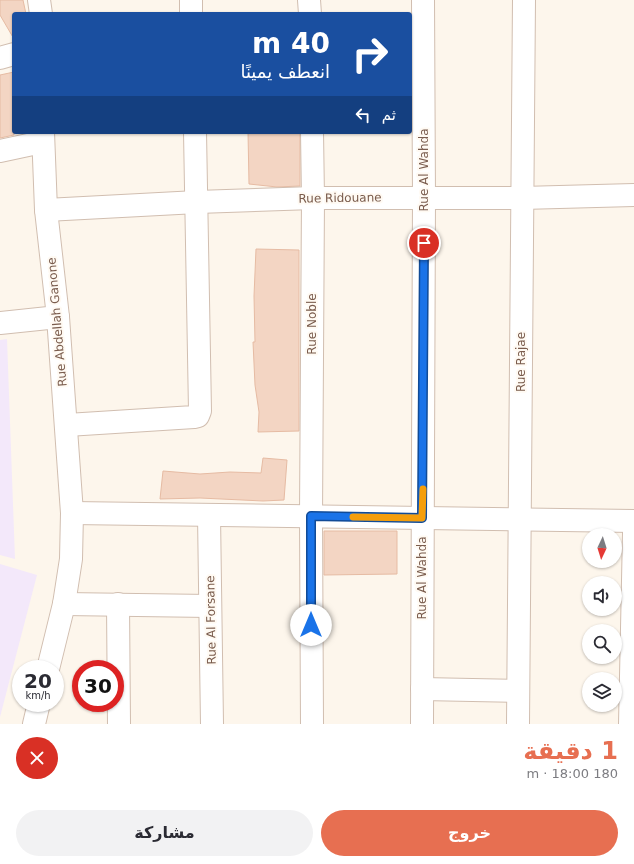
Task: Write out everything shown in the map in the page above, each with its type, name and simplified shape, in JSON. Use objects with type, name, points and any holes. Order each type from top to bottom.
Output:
[{"type":"street","points":[[40,0],[42,12]]},
{"type":"street","points":[[191,0],[192,12]]},
{"type":"street","points":[[309,0],[310,12]]},
{"type":"street","name":"Rue Al Wahda","points":[[422,724],[424,197],[423,0]]},
{"type":"street","name":"Rue Rajae","points":[[518,724],[524,0]]},
{"type":"street","points":[[0,58],[12,55]]},
{"type":"street","points":[[67,425],[198,416],[200,411],[195,134]]},
{"type":"street","name":"Rue Noble","points":[[312,134],[312,724]]},
{"type":"street","points":[[0,151],[42,137]]},
{"type":"street","name":"Rue Abdellah Ganone","points":[[42,137],[46,210],[58,317],[67,425],[72,513],[71,559],[64,604],[50,660]]},
{"type":"street","name":"Rue Ridouane","points":[[46,210],[197,202],[313,198],[522,198],[634,195]]},
{"type":"street","points":[[0,323],[58,317]]},
{"type":"street","points":[[72,513],[520,518],[634,521]]},
{"type":"street","name":"Rue Al Forsane","points":[[209,515],[212,724]]},
{"type":"street","points":[[630,724],[634,533]]},
{"type":"street","points":[[64,604],[210,606]]},
{"type":"street","points":[[118,604],[120,724]]},
{"type":"street","points":[[422,689],[518,691]]},
{"type":"street","points":[[34,724],[37,712]]},
{"type":"shaded area","points":[[7,339],[15,559],[0,555],[0,340]]},
{"type":"shaded area","points":[[0,564],[37,575],[15,660],[12,660],[12,671],[0,717]]},
{"type":"building","points":[[0,0],[23,0],[26,12],[12,12],[12,36],[0,15]]},
{"type":"building","points":[[12,72],[12,134],[14,135],[0,138],[0,75]]},
{"type":"building","points":[[248,134],[300,134],[300,186],[277,187],[249,184]]},
{"type":"building","points":[[256,249],[299,250],[299,431],[258,432],[259,412],[255,385],[253,342],[255,342],[254,296]]},
{"type":"building","points":[[263,458],[287,460],[284,500],[263,501],[200,498],[160,499],[163,471],[200,474],[230,472],[261,473]]},
{"type":"building","points":[[324,531],[397,531],[397,574],[324,575]]},
{"type":"slow traffic","points":[[353,517],[422,518],[423,489]]},
{"type":"route","points":[[311,625],[311,516],[422,518],[424,243]]}]
